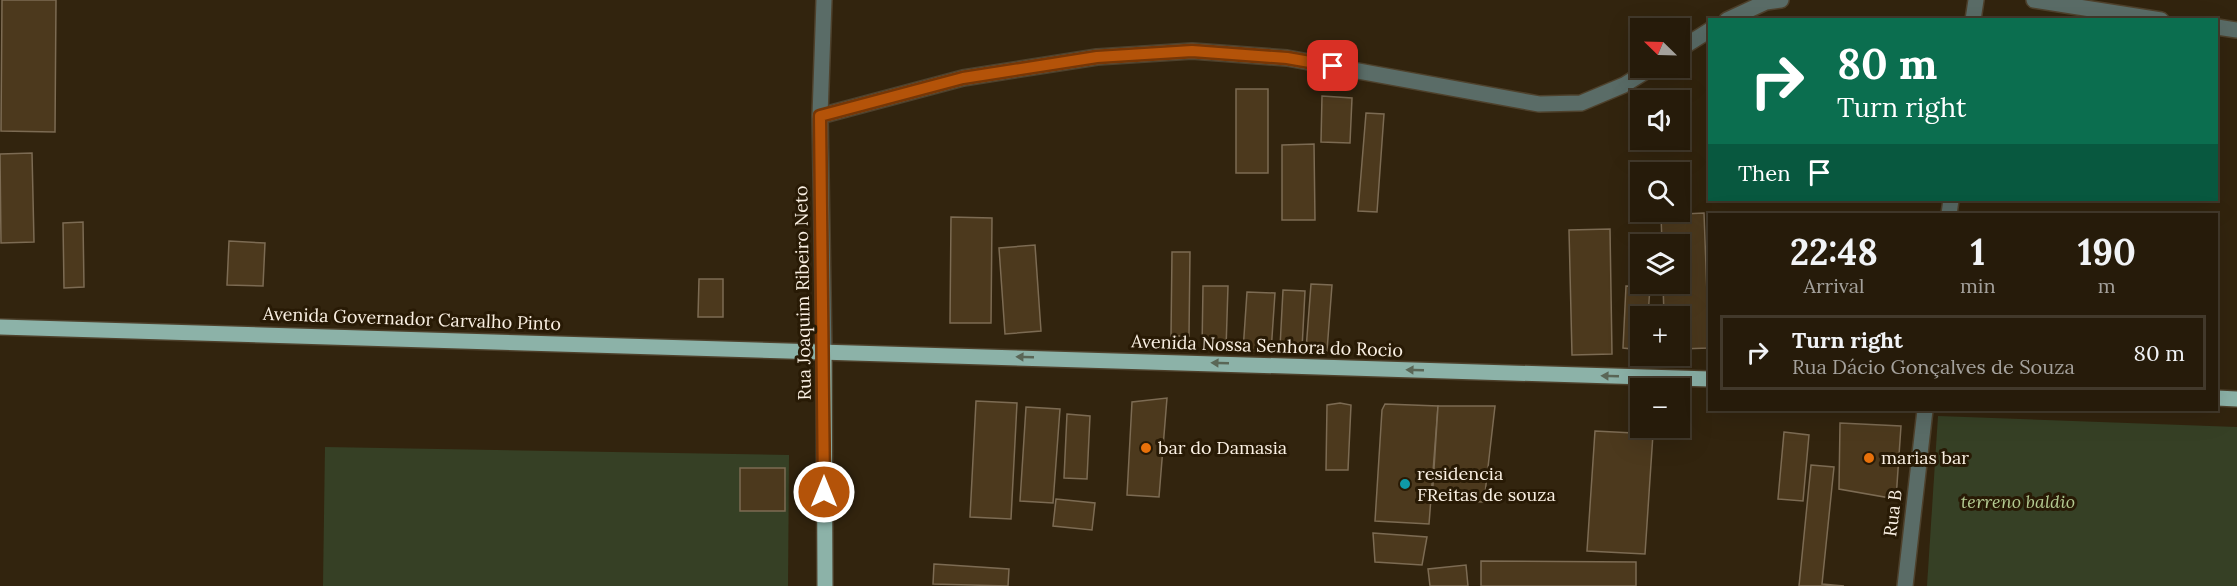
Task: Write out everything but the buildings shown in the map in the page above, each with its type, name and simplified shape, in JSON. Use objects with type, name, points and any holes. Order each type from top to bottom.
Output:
[{"type":"main road","name":"Avenida Governador Carvalho Pinto","points":[[0,327],[824,352]]},
{"type":"main road","name":"Avenida Nossa Senhora do Rocio","points":[[824,352],[1708,379]]},
{"type":"main road","name":"Rua Joaquim Ribeiro Neto","points":[[824,352],[825,586]]},
{"type":"main road","points":[[2218,398],[2237,399]]},
{"type":"street","name":"Rua Joaquim Ribeiro Neto","points":[[824,0],[820,116],[824,352]]},
{"type":"street","points":[[1731,18],[1766,2],[1781,0]]},
{"type":"street","points":[[1973,18],[1976,0]]},
{"type":"street","points":[[2034,0],[2148,18]]},
{"type":"street","points":[[2218,27],[2237,30]]},
{"type":"street","points":[[1690,43],[1708,31]]},
{"type":"street","points":[[820,116],[963,78],[1097,57],[1192,51],[1287,58],[1539,104],[1581,103],[1635,78]]},
{"type":"street","name":"Rua B","points":[[1905,586],[1925,411]]},
{"type":"green space","name":"terreno baldio","points":[[1938,416],[2237,427],[2237,586],[1927,586]]},
{"type":"green space","points":[[325,447],[789,455],[788,586],[323,586]]},
{"type":"place","name":"bar do Damasia","points":[[1146,448]]},
{"type":"place","name":"marias bar","points":[[1869,458]]},
{"type":"place","name":"residencia FReitas de souza","points":[[1405,484]]},
{"type":"route","points":[[824,492],[820,116],[963,78],[1097,57],[1192,51],[1287,58],[1333,66]]}]
